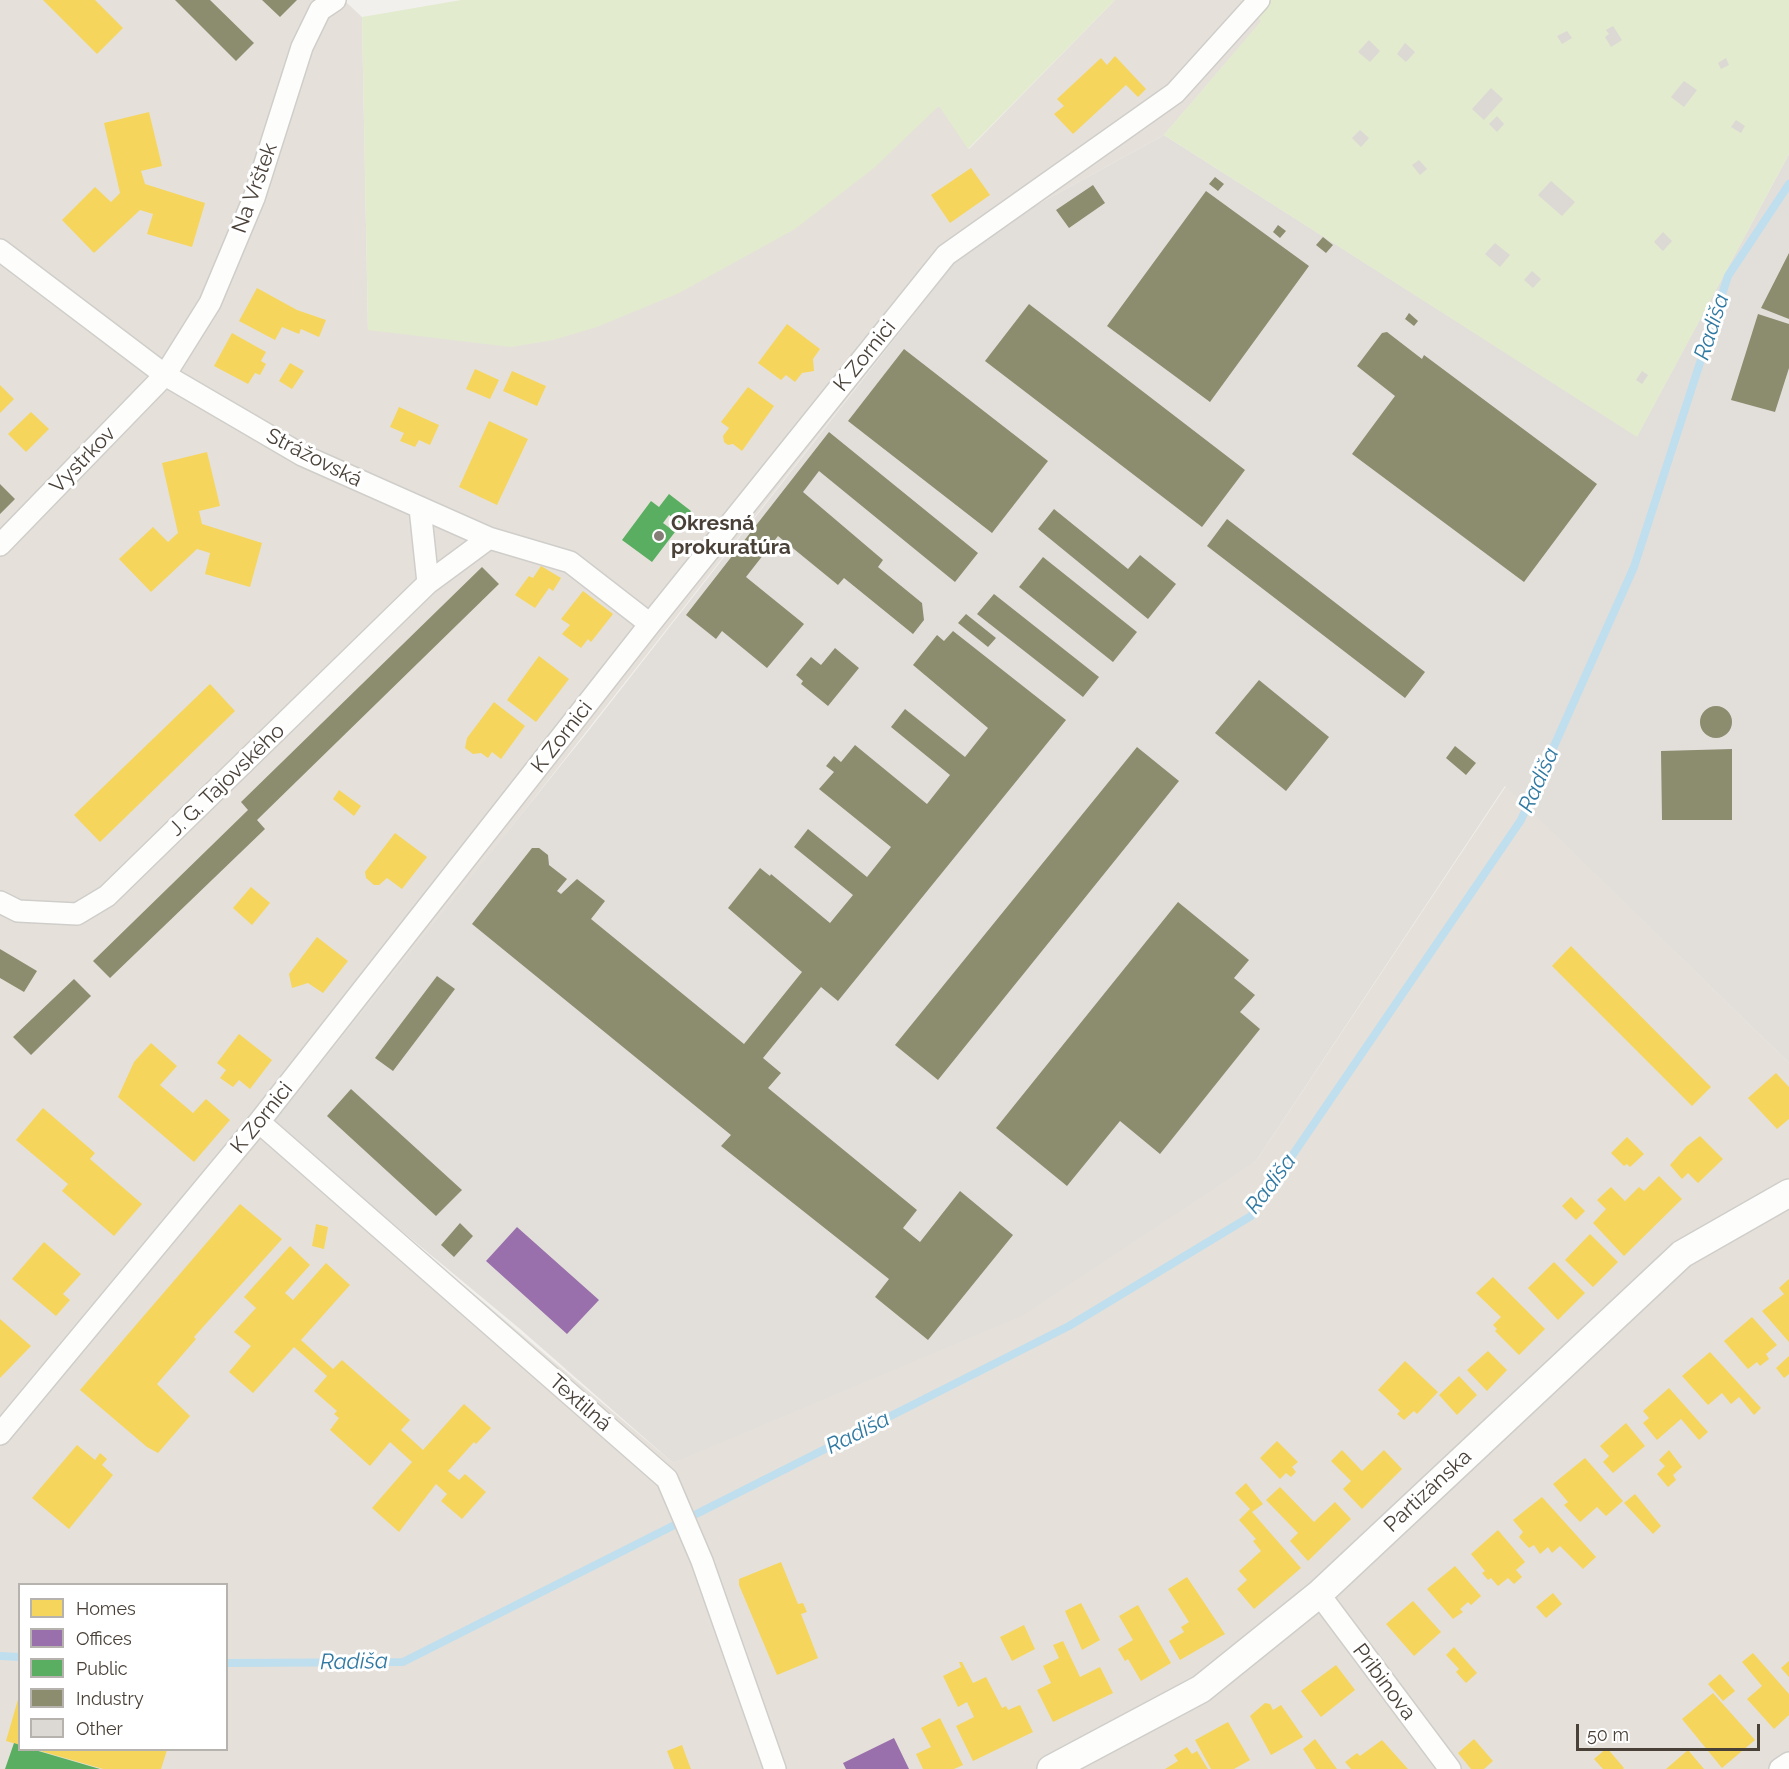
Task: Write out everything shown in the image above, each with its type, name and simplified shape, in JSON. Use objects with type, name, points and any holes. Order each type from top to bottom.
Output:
[{"type":"street","name":"Na Vrštek","points":[[165,375],[210,303],[254,198],[302,46],[320,10],[335,0]]},
{"type":"street","name":"K Zornici","points":[[0,1434],[259,1122],[650,624],[946,255],[1175,93],[1259,0]]},
{"type":"street","name":"Strážovská","points":[[0,250],[165,375],[302,455],[489,538],[570,562],[650,624]]},
{"type":"street","name":"Vystrkov","points":[[0,545],[165,375]]},
{"type":"street","points":[[420,508],[428,583]]},
{"type":"street","name":"J. G. Tajovského","points":[[0,902],[18,911],[77,914],[107,896],[428,583],[489,538]]},
{"type":"street","name":"Textilná","points":[[259,1122],[667,1479],[702,1561],[775,1769]]},
{"type":"street","name":"Partizánska","points":[[1051,1769],[1201,1689],[1318,1594],[1682,1254],[1789,1193]]},
{"type":"street","name":"Pribinova","points":[[1318,1594],[1450,1769]]},
{"type":"street","points":[[1780,1769],[1789,1763]]},
{"type":"shaded area","points":[[0,0],[344,0],[362,17],[368,329],[940,106],[969,149],[1115,0],[1241,0],[1262,21],[1164,135],[971,241],[408,959],[274,1124],[673,1463],[1256,1161],[1506,786],[1789,1063],[1789,1769],[0,1769]]},
{"type":"shaded area","points":[[1164,135],[1637,436],[1789,154],[1789,1063],[1505,786],[1256,1161],[1022,1316],[673,1463],[520,1329],[273,1124],[589,730],[971,241]]},
{"type":"green space","points":[[461,0],[1115,0],[968,149],[939,106],[874,168],[795,229],[679,293],[597,327],[553,340],[511,347],[368,330],[362,17]]},
{"type":"green space","points":[[1241,0],[1789,0],[1789,154],[1637,437],[1164,135],[1261,21]]},
{"type":"building: Homes","points":[[43,0],[95,0],[123,28],[97,54]]},
{"type":"building: Homes","points":[[1115,56],[1146,89],[1138,97],[1126,85],[1073,134],[1054,114],[1064,106],[1057,99],[1101,58],[1107,65]]},
{"type":"building: Homes","points":[[149,112],[162,166],[141,171],[145,184],[205,203],[192,247],[147,234],[153,214],[140,210],[94,253],[62,220],[95,187],[111,202],[120,193],[104,123]]},
{"type":"building: Homes","points":[[971,168],[990,195],[950,223],[931,195]]},
{"type":"building: Homes","points":[[257,288],[297,310],[326,320],[319,337],[301,329],[299,334],[282,327],[275,340],[239,321]]},
{"type":"building: Homes","points":[[787,324],[820,349],[813,359],[814,371],[802,373],[795,382],[786,375],[781,380],[758,363]]},
{"type":"building: Homes","points":[[232,333],[266,352],[261,361],[266,364],[260,375],[255,373],[248,384],[214,366]]},
{"type":"building: Homes","points":[[290,363],[304,371],[292,389],[279,381]]},
{"type":"building: Homes","points":[[475,369],[499,380],[490,399],[466,389]]},
{"type":"building: Homes","points":[[512,371],[546,386],[537,406],[503,391]]},
{"type":"building: Homes","points":[[0,385],[14,399],[0,413]]},
{"type":"building: Homes","points":[[748,387],[774,406],[742,451],[733,444],[728,445],[724,442],[723,436],[729,428],[721,422]]},
{"type":"building: Homes","points":[[399,407],[439,425],[430,445],[419,440],[415,447],[400,441],[404,433],[390,427]]},
{"type":"building: Homes","points":[[31,412],[49,429],[26,452],[8,434]]},
{"type":"building: Homes","points":[[489,421],[528,439],[497,505],[459,487]]},
{"type":"building: Homes","points":[[207,452],[220,506],[199,511],[202,524],[262,543],[250,587],[205,574],[210,553],[197,549],[151,592],[119,559],[153,527],[168,542],[178,533],[162,463]]},
{"type":"building: Homes","points":[[541,566],[561,578],[553,591],[549,588],[535,608],[515,595],[529,576],[533,578]]},
{"type":"building: Homes","points":[[583,591],[613,614],[591,642],[588,639],[581,648],[562,634],[570,625],[561,619]]},
{"type":"building: Homes","points":[[539,656],[569,679],[536,722],[507,700]]},
{"type":"building: Homes","points":[[210,684],[235,711],[100,842],[74,815]]},
{"type":"building: Homes","points":[[494,702],[525,726],[501,759],[492,752],[488,758],[481,753],[473,754],[465,748],[467,738]]},
{"type":"building: Homes","points":[[339,790],[361,806],[354,816],[333,799]]},
{"type":"building: Homes","points":[[395,833],[427,857],[402,889],[387,878],[379,885],[374,885],[366,878],[365,872]]},
{"type":"building: Homes","points":[[251,887],[270,903],[252,925],[233,908]]},
{"type":"building: Homes","points":[[317,937],[348,961],[323,993],[308,983],[292,988],[289,974]]},
{"type":"building: Homes","points":[[1571,946],[1711,1087],[1692,1106],[1552,966]]},
{"type":"building: Homes","points":[[239,1034],[272,1060],[250,1089],[239,1080],[233,1087],[220,1078],[226,1070],[217,1063]]},
{"type":"building: Homes","points":[[151,1043],[177,1066],[160,1085],[193,1113],[206,1099],[230,1120],[194,1162],[118,1097],[134,1062]]},
{"type":"building: Homes","points":[[1776,1073],[1789,1087],[1789,1119],[1777,1129],[1748,1098]]},
{"type":"building: Homes","points":[[43,1108],[95,1153],[90,1159],[142,1204],[114,1236],[62,1191],[68,1184],[16,1140]]},
{"type":"building: Homes","points":[[1700,1136],[1723,1159],[1698,1183],[1688,1173],[1682,1179],[1670,1165],[1686,1147]]},
{"type":"building: Homes","points":[[1627,1137],[1644,1154],[1630,1167],[1627,1164],[1624,1166],[1611,1153]]},
{"type":"building: Homes","points":[[1659,1176],[1682,1199],[1624,1256],[1593,1223],[1606,1209],[1597,1200],[1611,1187],[1625,1201],[1639,1187],[1644,1191]]},
{"type":"building: Homes","points":[[1571,1197],[1585,1211],[1576,1220],[1562,1206]]},
{"type":"building: Homes","points":[[240,1204],[282,1239],[194,1337],[196,1339],[157,1384],[190,1416],[158,1453],[147,1447],[80,1390]]},
{"type":"building: Homes","points":[[316,1224],[328,1227],[324,1249],[312,1246]]},
{"type":"building: Homes","points":[[1590,1234],[1618,1262],[1593,1287],[1565,1260]]},
{"type":"building: Homes","points":[[44,1242],[81,1274],[63,1294],[70,1300],[56,1316],[12,1279]]},
{"type":"building: Homes","points":[[290,1246],[310,1265],[285,1293],[293,1300],[326,1263],[350,1285],[301,1340],[333,1369],[342,1360],[410,1420],[401,1430],[423,1450],[464,1404],[491,1428],[476,1444],[474,1442],[448,1471],[459,1480],[465,1474],[486,1492],[462,1519],[441,1501],[447,1494],[436,1484],[399,1532],[372,1508],[412,1462],[390,1442],[370,1466],[330,1430],[339,1418],[334,1414],[337,1411],[314,1391],[327,1376],[294,1347],[253,1393],[229,1372],[251,1346],[234,1332],[256,1308],[244,1297]]},
{"type":"building: Homes","points":[[1554,1262],[1585,1293],[1558,1320],[1528,1288]]},
{"type":"building: Homes","points":[[1493,1277],[1545,1329],[1519,1355],[1495,1331],[1497,1329],[1493,1325],[1501,1317],[1476,1293]]},
{"type":"building: Homes","points":[[1789,1279],[1789,1342],[1762,1311],[1784,1294],[1779,1288]]},
{"type":"building: Homes","points":[[1752,1317],[1777,1345],[1766,1354],[1769,1359],[1760,1366],[1757,1362],[1748,1369],[1724,1341]]},
{"type":"building: Homes","points":[[0,1319],[31,1346],[0,1378]]},
{"type":"building: Homes","points":[[1488,1351],[1507,1370],[1487,1391],[1467,1370]]},
{"type":"building: Homes","points":[[1710,1352],[1761,1408],[1754,1415],[1739,1397],[1731,1404],[1722,1393],[1708,1405],[1682,1376]]},
{"type":"building: Homes","points":[[1789,1356],[1789,1374],[1784,1378],[1776,1368]]},
{"type":"building: Homes","points":[[1405,1361],[1438,1392],[1417,1414],[1414,1411],[1404,1420],[1397,1414],[1400,1411],[1378,1390]]},
{"type":"building: Homes","points":[[1459,1376],[1477,1395],[1457,1415],[1439,1395]]},
{"type":"building: Homes","points":[[1669,1388],[1708,1432],[1699,1440],[1681,1419],[1657,1440],[1643,1423],[1649,1418],[1643,1411]]},
{"type":"building: Homes","points":[[1626,1423],[1645,1446],[1613,1473],[1603,1462],[1609,1456],[1600,1446]]},
{"type":"building: Homes","points":[[1277,1441],[1298,1462],[1292,1467],[1296,1472],[1291,1477],[1286,1473],[1280,1479],[1260,1458]]},
{"type":"building: Homes","points":[[77,1445],[95,1460],[100,1453],[107,1459],[102,1465],[113,1475],[69,1529],[32,1498]]},
{"type":"building: Homes","points":[[1342,1450],[1362,1471],[1384,1450],[1402,1469],[1362,1509],[1343,1489],[1351,1481],[1331,1461]]},
{"type":"building: Homes","points":[[1669,1450],[1682,1467],[1673,1475],[1676,1480],[1668,1487],[1657,1474],[1665,1466],[1659,1460]]},
{"type":"building: Homes","points":[[1585,1458],[1623,1501],[1606,1516],[1597,1507],[1580,1522],[1564,1505],[1568,1502],[1553,1484]]},
{"type":"building: Homes","points":[[1246,1483],[1263,1504],[1252,1512],[1301,1568],[1254,1609],[1237,1589],[1247,1580],[1239,1571],[1261,1551],[1253,1541],[1256,1539],[1239,1520],[1250,1509],[1235,1493]]},
{"type":"building: Homes","points":[[1280,1487],[1314,1522],[1335,1502],[1351,1519],[1308,1561],[1290,1541],[1298,1533],[1266,1500]]},
{"type":"building: Homes","points":[[1635,1494],[1661,1526],[1653,1534],[1624,1503]]},
{"type":"building: Homes","points":[[1542,1497],[1596,1557],[1583,1569],[1560,1546],[1552,1553],[1548,1547],[1540,1554],[1534,1545],[1529,1548],[1519,1537],[1523,1532],[1513,1520]]},
{"type":"building: Homes","points":[[1498,1530],[1525,1562],[1516,1570],[1522,1577],[1514,1584],[1508,1578],[1498,1586],[1491,1578],[1488,1580],[1482,1573],[1485,1571],[1471,1554]]},
{"type":"building: Homes","points":[[781,1562],[798,1604],[803,1603],[807,1612],[801,1614],[818,1658],[777,1675],[739,1585],[739,1579]]},
{"type":"building: Homes","points":[[1455,1566],[1481,1596],[1471,1605],[1468,1602],[1460,1609],[1463,1612],[1453,1619],[1427,1589]]},
{"type":"building: Homes","points":[[1187,1577],[1225,1634],[1180,1660],[1169,1641],[1184,1632],[1181,1627],[1189,1622],[1168,1589]]},
{"type":"building: Homes","points":[[1553,1593],[1562,1604],[1546,1618],[1536,1607]]},
{"type":"building: Homes","points":[[1413,1601],[1441,1632],[1414,1656],[1386,1624]]},
{"type":"building: Homes","points":[[1081,1603],[1100,1640],[1082,1650],[1065,1611]]},
{"type":"building: Homes","points":[[1138,1605],[1171,1663],[1141,1681],[1128,1659],[1125,1661],[1118,1649],[1133,1640],[1119,1616]]},
{"type":"building: Homes","points":[[1024,1625],[1035,1649],[1012,1661],[1000,1637]]},
{"type":"building: Homes","points":[[1063,1641],[1080,1677],[1100,1667],[1113,1693],[1053,1722],[1037,1690],[1051,1683],[1043,1666],[1059,1658],[1053,1645]]},
{"type":"building: Homes","points":[[1454,1647],[1477,1673],[1466,1683],[1456,1672],[1459,1669],[1446,1655]]},
{"type":"building: Homes","points":[[1753,1653],[1789,1694],[1789,1715],[1774,1729],[1747,1699],[1762,1686],[1742,1662]]},
{"type":"building: Homes","points":[[1789,1661],[1789,1677],[1781,1668]]},
{"type":"building: Homes","points":[[959,1662],[962,1662],[973,1683],[986,1677],[1002,1708],[1006,1706],[1008,1710],[1020,1705],[1033,1732],[973,1761],[956,1726],[974,1717],[967,1702],[958,1707],[943,1676],[961,1667]]},
{"type":"building: Homes","points":[[1336,1665],[1355,1690],[1321,1717],[1301,1691]]},
{"type":"building: Homes","points":[[1720,1674],[1735,1691],[1723,1701],[1708,1684]]},
{"type":"building: Homes","points":[[1713,1693],[1755,1740],[1722,1768],[1682,1719]]},
{"type":"building: Homes","points":[[18,1699],[18,1744],[6,1741]]},
{"type":"building: Homes","points":[[1265,1703],[1270,1704],[1273,1710],[1281,1705],[1303,1737],[1271,1755],[1250,1716]]},
{"type":"building: Homes","points":[[940,1718],[963,1765],[954,1769],[923,1769],[916,1754],[931,1747],[921,1728]]},
{"type":"building: Homes","points":[[1228,1722],[1250,1760],[1234,1769],[1211,1769],[1195,1740]]},
{"type":"building: Homes","points":[[1315,1739],[1337,1769],[1316,1769],[1303,1749]]},
{"type":"building: Homes","points":[[1474,1739],[1493,1761],[1484,1769],[1471,1769],[1458,1753]]},
{"type":"building: Homes","points":[[1382,1740],[1408,1769],[1351,1769],[1345,1762],[1357,1753],[1360,1756]]},
{"type":"building: Homes","points":[[682,1745],[691,1769],[674,1769],[667,1751]]},
{"type":"building: Homes","points":[[1187,1747],[1192,1754],[1197,1751],[1208,1769],[1165,1769],[1178,1761],[1174,1755]]},
{"type":"building: Homes","points":[[1607,1748],[1623,1769],[1603,1769],[1594,1759]]},
{"type":"building: Homes","points":[[1688,1750],[1704,1769],[1666,1769]]},
{"type":"building: Homes","points":[[40,1751],[167,1751],[161,1769],[103,1769]]},
{"type":"building: Offices","points":[[517,1227],[599,1300],[567,1334],[486,1261]]},
{"type":"building: Offices","points":[[894,1738],[909,1769],[846,1769],[843,1763]]},
{"type":"building: Public","points":[[669,494],[691,511],[681,524],[669,515],[663,523],[675,532],[652,562],[622,540],[651,501],[659,507]]},
{"type":"building: Public","points":[[14,1743],[18,1744],[18,1751],[38,1751],[100,1769],[5,1769]]},
{"type":"building: Industry","points":[[175,0],[210,0],[254,43],[236,61]]},
{"type":"building: Industry","points":[[262,0],[297,0],[280,17]]},
{"type":"building: Industry","points":[[1215,177],[1224,184],[1218,191],[1209,184]]},
{"type":"building: Industry","points":[[1093,185],[1105,203],[1069,228],[1056,210]]},
{"type":"building: Industry","points":[[1206,191],[1309,266],[1210,402],[1107,326]]},
{"type":"building: Industry","points":[[1278,225],[1286,231],[1280,238],[1273,232]]},
{"type":"building: Industry","points":[[1323,237],[1333,245],[1326,253],[1316,245]]},
{"type":"building: Industry","points":[[1789,253],[1789,319],[1761,308]]},
{"type":"building: Industry","points":[[1029,304],[1245,470],[1202,527],[985,361]]},
{"type":"building: Industry","points":[[1409,313],[1418,321],[1414,326],[1405,319]]},
{"type":"building: Industry","points":[[1758,314],[1789,324],[1789,368],[1775,412],[1731,400]]},
{"type":"building: Industry","points":[[1387,332],[1422,359],[1424,355],[1597,484],[1524,582],[1352,454],[1395,396],[1357,366],[1382,333]]},
{"type":"building: Industry","points":[[904,349],[1048,461],[992,533],[848,421]]},
{"type":"building: Industry","points":[[829,432],[978,553],[955,582],[819,471],[803,492],[883,560],[878,567],[922,603],[924,620],[913,634],[844,578],[838,585],[778,536],[746,577],[804,624],[767,668],[722,631],[716,639],[686,615]]},
{"type":"building: Industry","points":[[0,484],[15,499],[0,514]]},
{"type":"building: Industry","points":[[1054,509],[1128,569],[1140,555],[1176,584],[1148,619],[1038,529]]},
{"type":"building: Industry","points":[[1227,519],[1425,672],[1405,698],[1207,546]]},
{"type":"building: Industry","points":[[1043,557],[1137,632],[1113,662],[1019,587]]},
{"type":"building: Industry","points":[[482,567],[499,584],[257,820],[265,829],[110,978],[93,961],[248,810],[241,802]]},
{"type":"building: Industry","points":[[994,594],[1099,677],[1083,697],[977,614]]},
{"type":"building: Industry","points":[[966,614],[996,638],[988,647],[958,623]]},
{"type":"building: Industry","points":[[953,631],[1066,720],[838,1001],[821,987],[763,1058],[781,1073],[768,1088],[917,1210],[903,1228],[920,1242],[960,1191],[1013,1235],[928,1340],[875,1297],[889,1279],[721,1146],[731,1135],[472,924],[532,848],[539,848],[548,855],[549,865],[567,879],[557,891],[561,894],[577,879],[605,901],[591,919],[744,1044],[802,972],[728,908],[760,868],[770,876],[771,874],[830,923],[853,895],[794,847],[808,829],[867,877],[891,847],[819,789],[834,772],[826,766],[834,756],[841,762],[855,745],[927,804],[950,775],[891,727],[905,709],[965,757],[988,728],[913,665],[937,635],[944,641]]},
{"type":"building: Industry","points":[[835,648],[859,668],[828,706],[801,684],[803,681],[796,675],[811,657],[821,665]]},
{"type":"building: Industry","points":[[1259,680],[1329,737],[1286,791],[1215,733]]},
{"type":"building: Industry","points":[[1716,706],[1727,711],[1732,722],[1727,733],[1716,738],[1705,733],[1700,722],[1705,711]]},
{"type":"building: Industry","points":[[1455,746],[1476,763],[1466,775],[1446,758]]},
{"type":"building: Industry","points":[[1137,747],[1179,781],[938,1080],[895,1045]]},
{"type":"building: Industry","points":[[1732,749],[1732,820],[1662,820],[1661,751]]},
{"type":"building: Industry","points":[[1178,902],[1249,960],[1234,978],[1255,995],[1240,1012],[1260,1029],[1160,1154],[1120,1121],[1067,1186],[996,1128]]},
{"type":"building: Industry","points":[[0,949],[37,971],[24,992],[0,978]]},
{"type":"building: Industry","points":[[437,976],[455,989],[393,1071],[375,1058]]},
{"type":"building: Industry","points":[[74,979],[91,996],[31,1055],[13,1037]]},
{"type":"building: Industry","points":[[351,1089],[462,1190],[436,1216],[327,1116]]},
{"type":"building: Industry","points":[[460,1223],[473,1236],[454,1257],[441,1245]]},
{"type":"building: Other","points":[[1613,26],[1622,40],[1611,47],[1605,37],[1609,34],[1606,30]]},
{"type":"building: Other","points":[[1567,31],[1572,38],[1562,44],[1557,36]]},
{"type":"building: Other","points":[[1369,40],[1380,51],[1370,62],[1358,52]]},
{"type":"building: Other","points":[[1405,43],[1415,52],[1406,62],[1397,54]]},
{"type":"building: Other","points":[[1726,58],[1729,65],[1721,69],[1718,63]]},
{"type":"building: Other","points":[[1684,81],[1697,90],[1684,107],[1671,97]]},
{"type":"building: Other","points":[[1491,88],[1503,99],[1484,120],[1472,109]]},
{"type":"building: Other","points":[[1497,116],[1504,124],[1497,132],[1489,124]]},
{"type":"building: Other","points":[[1736,120],[1745,126],[1741,133],[1731,127]]},
{"type":"building: Other","points":[[1360,130],[1369,138],[1361,147],[1352,138]]},
{"type":"building: Other","points":[[1419,160],[1427,169],[1420,175],[1412,165]]},
{"type":"building: Other","points":[[1551,181],[1575,202],[1562,216],[1538,195]]},
{"type":"building: Other","points":[[1663,232],[1672,241],[1663,251],[1654,242]]},
{"type":"building: Other","points":[[1495,243],[1510,255],[1500,267],[1485,254]]},
{"type":"building: Other","points":[[1532,271],[1541,279],[1533,288],[1524,280]]},
{"type":"building: Other","points":[[1642,371],[1648,375],[1642,384],[1636,380]]},
{"type":"waterway","name":"Radiša","points":[[228,1663],[403,1662],[1069,1326],[1251,1216],[1521,820],[1634,567],[1728,276],[1789,184]]},
{"type":"waterway","name":"Radiša","points":[[0,1656],[18,1657]]},
{"type":"place","name":"Okresná prokuratúra","points":[[659,536]]}]
